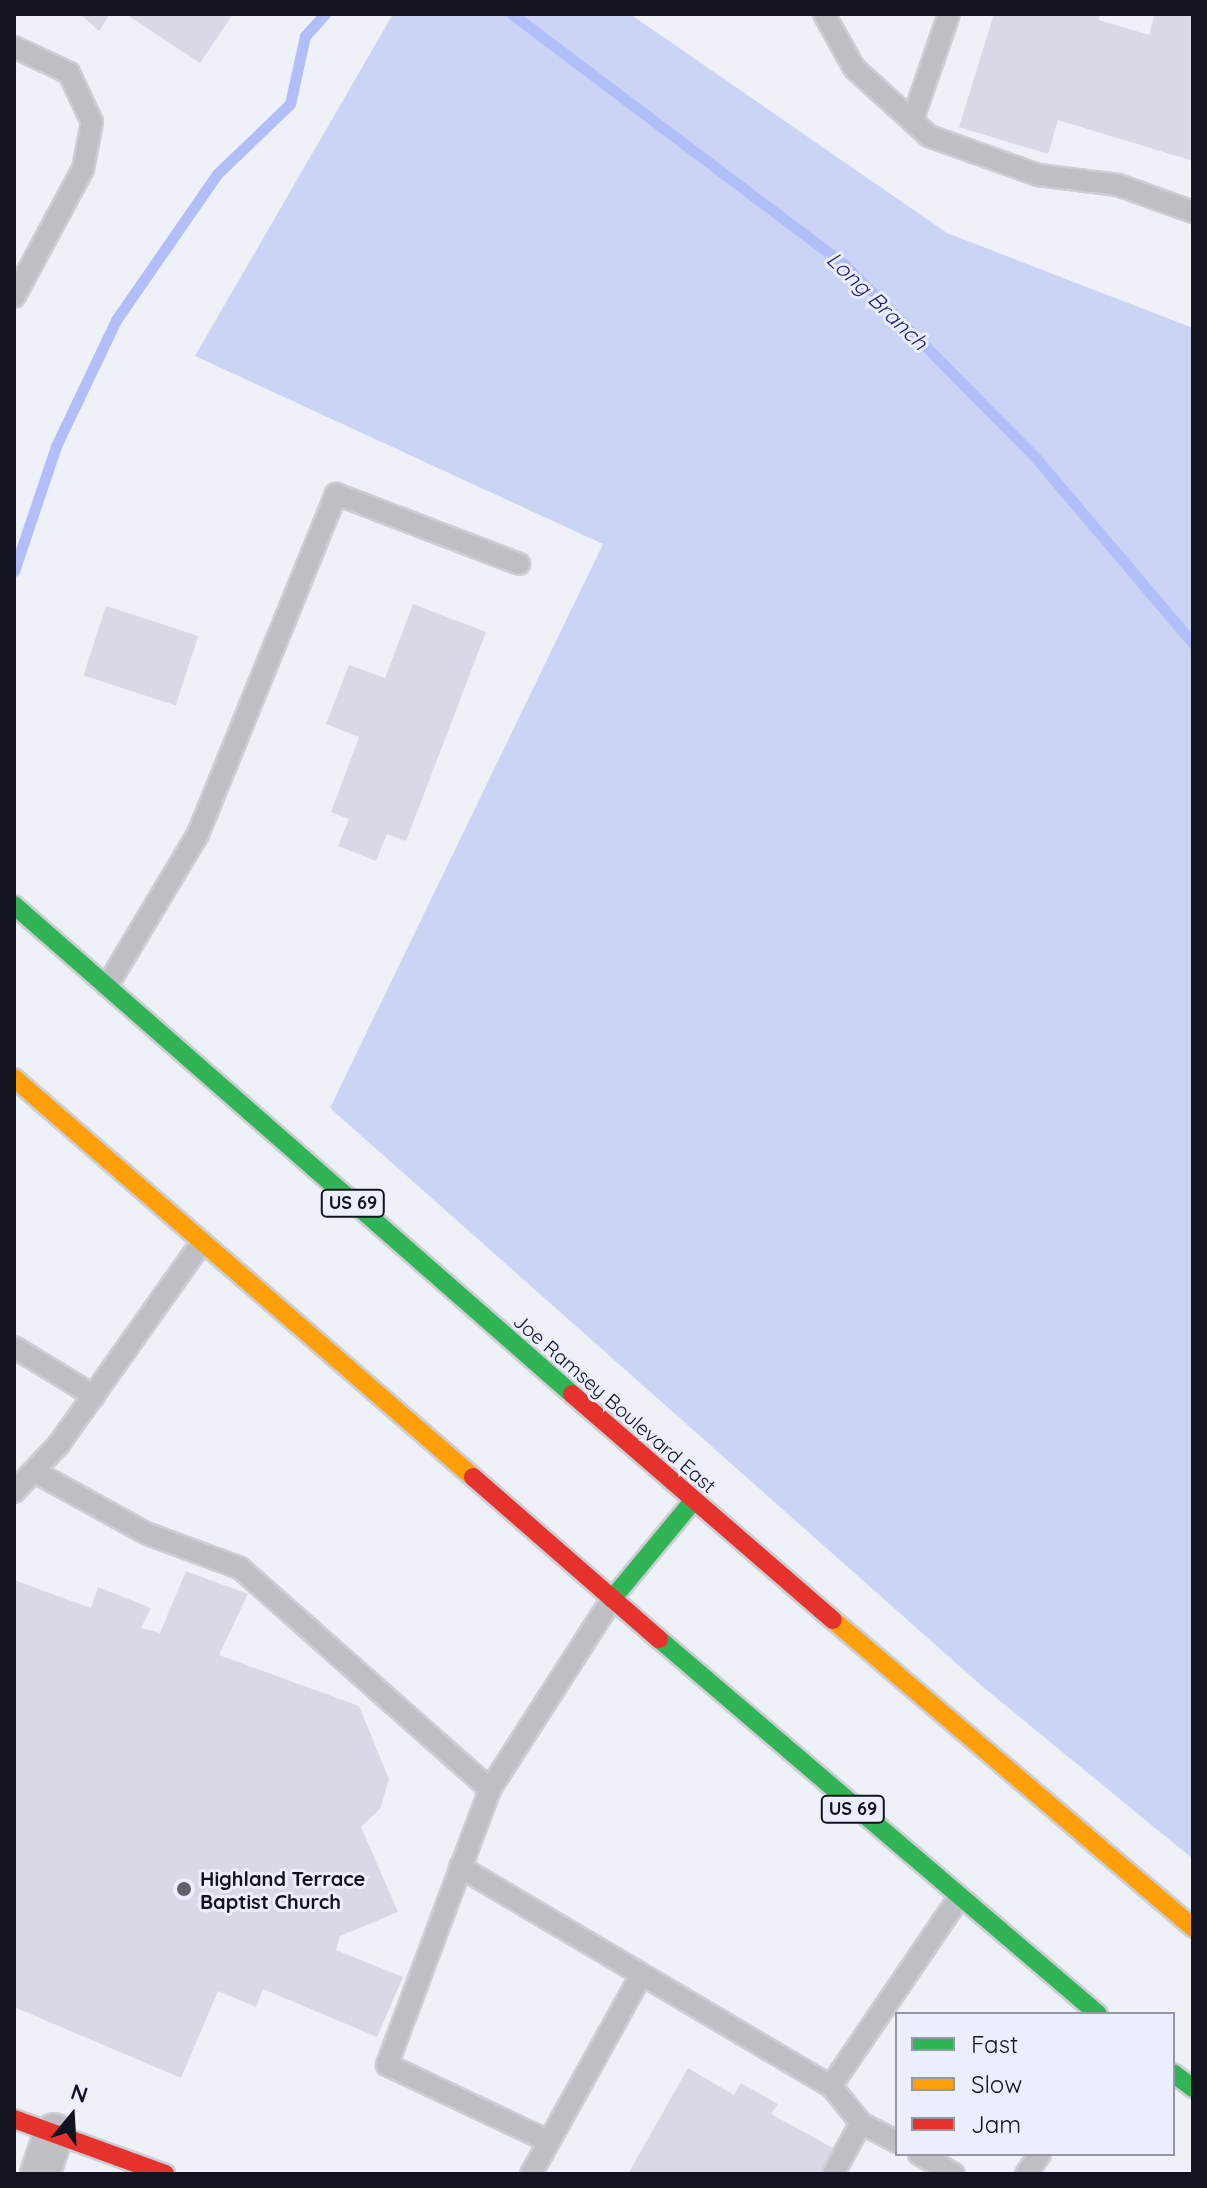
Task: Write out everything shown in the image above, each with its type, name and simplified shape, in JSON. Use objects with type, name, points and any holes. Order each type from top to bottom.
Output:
[{"type":"main road","name":"Joe Ramsey Boulevard East","points":[[14,905],[693,1501],[1193,1928]]},
{"type":"main road","name":"US 69","points":[[14,1078],[958,1899],[1096,2012]]},
{"type":"main road","points":[[612,1599],[693,1501]]},
{"type":"main road","points":[[1175,2074],[1193,2088]]},
{"type":"main road","points":[[14,2119],[165,2174]]},
{"type":"street","points":[[40,2174],[54,2133]]},
{"type":"lane","points":[[824,14],[854,68],[929,136],[1038,175],[1118,185],[1193,212]]},
{"type":"lane","points":[[912,121],[949,14]]},
{"type":"lane","points":[[14,47],[69,73],[92,122],[83,169],[14,297]]},
{"type":"lane","points":[[107,986],[198,834],[336,494],[519,564]]},
{"type":"lane","points":[[14,1492],[35,1472],[94,1396],[202,1242]]},
{"type":"lane","points":[[14,1347],[94,1396]]},
{"type":"lane","points":[[35,1472],[148,1534],[240,1568],[490,1789]]},
{"type":"lane","points":[[548,2141],[387,2065],[490,1789],[612,1599]]},
{"type":"lane","points":[[460,1867],[640,1977],[831,2086],[861,2123],[895,2141]]},
{"type":"lane","points":[[831,2086],[958,1899]]},
{"type":"lane","points":[[531,2174],[640,1977]]},
{"type":"lane","points":[[833,2174],[861,2123]]},
{"type":"lane","points":[[1026,2174],[1039,2156]]},
{"type":"shaded area","points":[[393,14],[630,14],[947,233],[1193,328],[1193,1859],[983,1687],[330,1108],[603,544],[195,356]]},
{"type":"building","points":[[80,14],[110,14],[99,31]]},
{"type":"building","points":[[126,14],[233,14],[200,63]]},
{"type":"building","points":[[994,14],[1100,14],[1099,20],[1149,35],[1155,14],[1193,14],[1193,161],[1058,120],[1048,154],[959,127]]},
{"type":"building","points":[[413,604],[486,632],[406,841],[387,834],[376,861],[338,846],[349,819],[331,812],[359,737],[326,724],[349,665],[385,678]]},
{"type":"building","points":[[106,606],[198,636],[176,705],[83,675]]},
{"type":"building","points":[[186,1571],[248,1594],[219,1655],[359,1706],[389,1779],[380,1809],[361,1827],[398,1912],[340,1936],[336,1950],[403,1977],[377,2037],[263,1989],[256,2007],[218,1991],[181,2078],[14,2007],[14,1580],[91,1608],[98,1587],[151,1608],[141,1628],[160,1633]]},
{"type":"building","points":[[688,2068],[734,2095],[741,2083],[778,2104],[771,2114],[833,2148],[819,2174],[628,2174]]},
{"type":"waterway","points":[[14,571],[56,446],[116,320],[217,174],[290,104],[305,36],[325,14]]},
{"type":"waterway","name":"Long Branch","points":[[512,14],[846,266],[1035,457],[1193,643]]},
{"type":"traffic: fast","points":[[14,905],[572,1394]]},
{"type":"traffic: fast","points":[[612,1599],[693,1501]]},
{"type":"traffic: fast","points":[[659,1639],[1096,2012]]},
{"type":"traffic: fast","points":[[1175,2074],[1193,2088]]},
{"type":"traffic: slow","points":[[14,1078],[473,1477]]},
{"type":"traffic: slow","points":[[833,1620],[1193,1928]]},
{"type":"traffic: jam","points":[[572,1394],[833,1620]]},
{"type":"traffic: jam","points":[[473,1477],[659,1639]]},
{"type":"traffic: jam","points":[[14,2119],[165,2174]]},
{"type":"place","name":"Highland Terrace Baptist Church","points":[[184,1889]]}]
